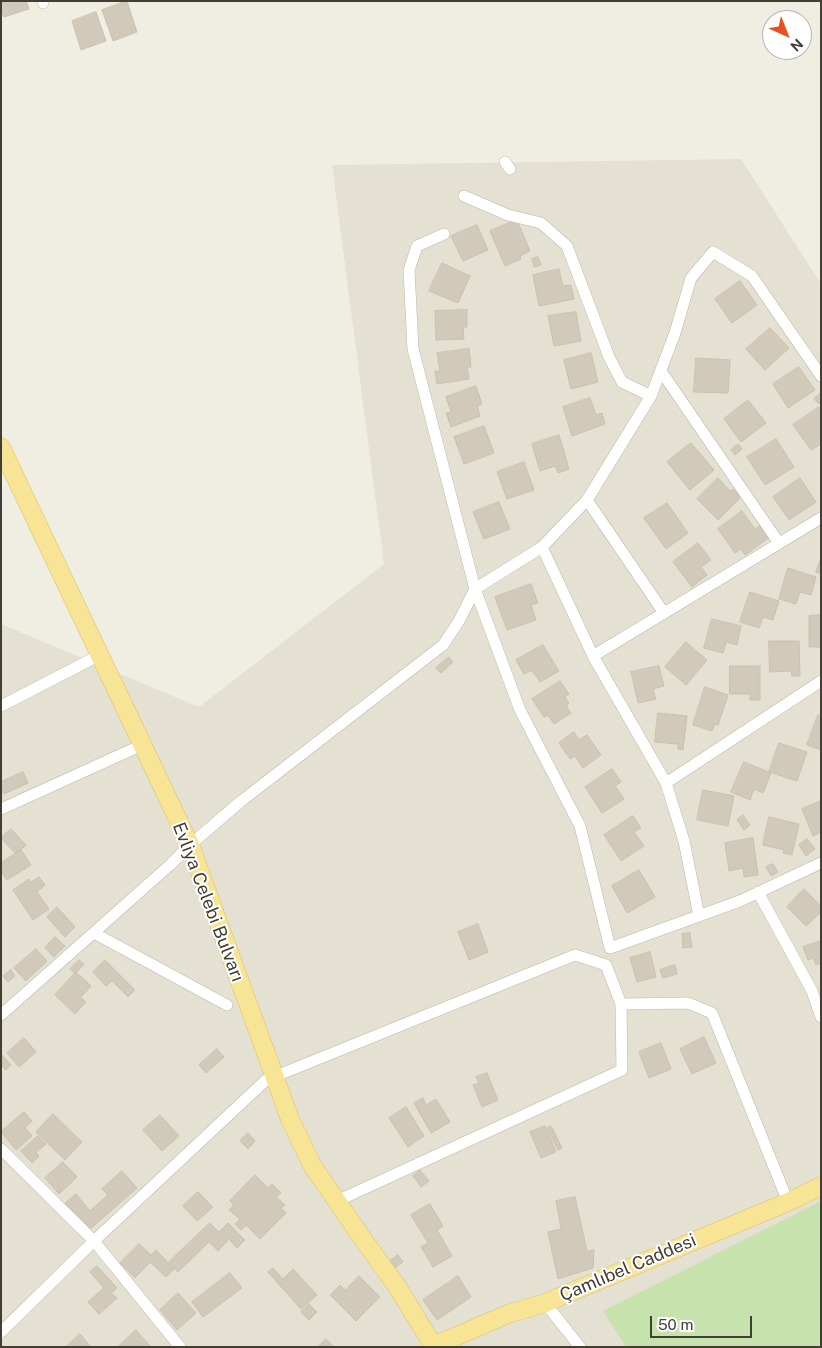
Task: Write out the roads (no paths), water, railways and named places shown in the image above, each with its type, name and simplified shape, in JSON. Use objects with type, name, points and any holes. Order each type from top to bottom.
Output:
[{"type":"main road","name":"Evliya Celebi Bulvarı","points":[[1,447],[190,845],[290,1119],[312,1164],[398,1288],[427,1346]]},
{"type":"main road","name":"Çamlıbel Caddesi","points":[[427,1346],[508,1314],[545,1302],[788,1202],[821,1186]]},
{"type":"street","points":[[464,196],[508,215],[541,223],[567,246],[609,357],[622,382],[651,396]]},
{"type":"street","points":[[444,234],[417,246],[410,270],[413,348],[475,589],[520,710],[580,826],[610,948],[699,916],[821,863]]},
{"type":"street","points":[[1,1015],[240,802],[443,645],[459,621],[475,589],[542,548],[587,500],[651,396],[675,333],[691,278],[713,252],[752,276],[821,376]]},
{"type":"street","points":[[661,371],[779,544]]},
{"type":"street","points":[[587,500],[664,613]]},
{"type":"street","points":[[593,656],[821,518]]},
{"type":"street","points":[[542,548],[593,656],[666,783],[684,841],[699,916]]},
{"type":"street","points":[[1,706],[92,659]]},
{"type":"street","points":[[666,783],[821,681]]},
{"type":"street","points":[[1,809],[142,745]]},
{"type":"street","points":[[758,892],[812,991],[821,1017]]},
{"type":"street","points":[[94,933],[227,1005]]},
{"type":"street","points":[[1,1332],[94,1241],[266,1080],[574,955],[606,965],[621,1004],[622,1070],[337,1201]]},
{"type":"street","points":[[621,1004],[688,1003],[712,1013],[788,1202]]},
{"type":"street","points":[[1,1149],[94,1241],[180,1347]]},
{"type":"street","points":[[545,1302],[580,1347]]}]
